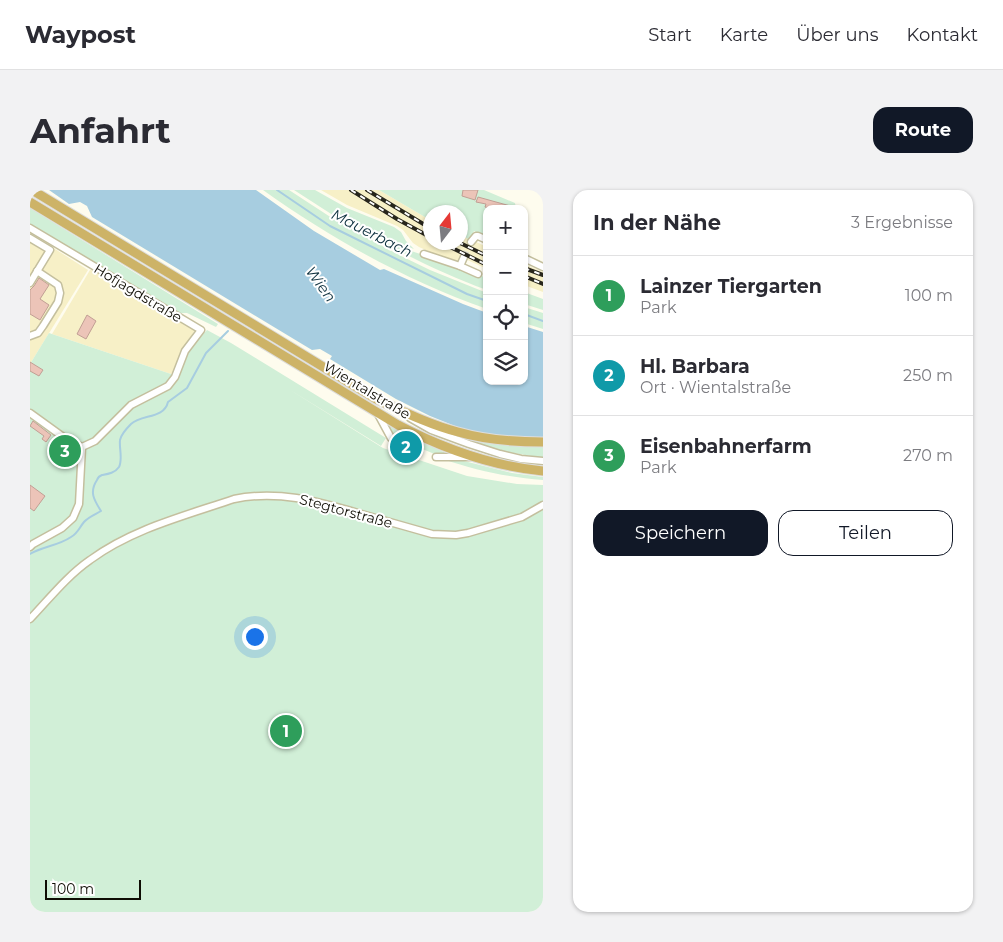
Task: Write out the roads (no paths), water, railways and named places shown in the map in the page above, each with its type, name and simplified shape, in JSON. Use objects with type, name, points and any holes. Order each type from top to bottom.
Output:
[{"type":"main road","name":"Wientalstraße","points":[[32,190],[376,399],[425,421],[458,432],[491,439],[543,442]]},
{"type":"main road","name":"Wientalstraße","points":[[30,202],[378,414],[427,440],[472,457],[517,468],[543,471]]},
{"type":"street","name":"Hofjagdstraße","points":[[30,228],[201,330],[185,351],[175,377],[168,386],[131,405],[95,442],[82,447]]},
{"type":"street","points":[[471,242],[476,236],[483,238]]},
{"type":"street","points":[[30,240],[50,250],[30,283]]},
{"type":"street","points":[[424,254],[478,274]]},
{"type":"street","points":[[460,266],[464,257]]},
{"type":"street","points":[[528,260],[543,267]]},
{"type":"street","points":[[30,336],[38,333],[43,326],[58,302],[60,293],[58,285],[37,270]]},
{"type":"street","points":[[376,399],[431,430],[450,438],[500,454],[543,461]]},
{"type":"street","points":[[30,413],[66,439],[82,447],[79,504],[73,518],[62,528],[30,547]]},
{"type":"street","points":[[378,414],[391,438]]},
{"type":"street","points":[[436,457],[472,457]]},
{"type":"street","name":"Stegtorstraße","points":[[30,619],[74,572],[120,540],[136,532],[234,499],[264,495],[296,497],[432,534],[444,535],[468,533],[522,517],[543,505]]},
{"type":"water","name":"Wien","points":[[49,190],[256,190],[314,231],[380,270],[384,269],[483,312],[483,385],[528,385],[528,327],[543,332],[543,438],[488,435],[460,428],[430,416],[396,399],[330,359],[332,356],[320,349],[312,350],[92,217],[87,206],[80,202],[69,204]]},
{"type":"waterway","name":"Mauerbach","points":[[277,190],[330,226],[467,294],[483,300]]},
{"type":"waterway","name":"Mauerbach","points":[[528,315],[543,321]]},
{"type":"waterway","points":[[30,554],[71,537],[86,520],[101,511],[95,500],[93,488],[99,476],[109,474],[119,467],[121,461],[120,440],[124,432],[136,421],[162,411],[168,402],[187,388],[206,353],[228,331]]},
{"type":"tunnel","points":[[464,257],[471,242]]},
{"type":"railway","points":[[351,190],[423,233]]},
{"type":"railway","points":[[367,190],[423,224]]},
{"type":"railway","points":[[468,247],[483,254]]},
{"type":"railway","points":[[456,250],[483,263]]},
{"type":"railway","points":[[528,269],[543,275]]},
{"type":"railway","points":[[528,278],[543,284]]},
{"type":"place","name":"Hl. Barbara","points":[[406,447]]},
{"type":"place","name":"Eisenbahnerfarm","points":[[65,451]]},
{"type":"place","name":"Lainzer Tiergarten","points":[[286,731]]}]
